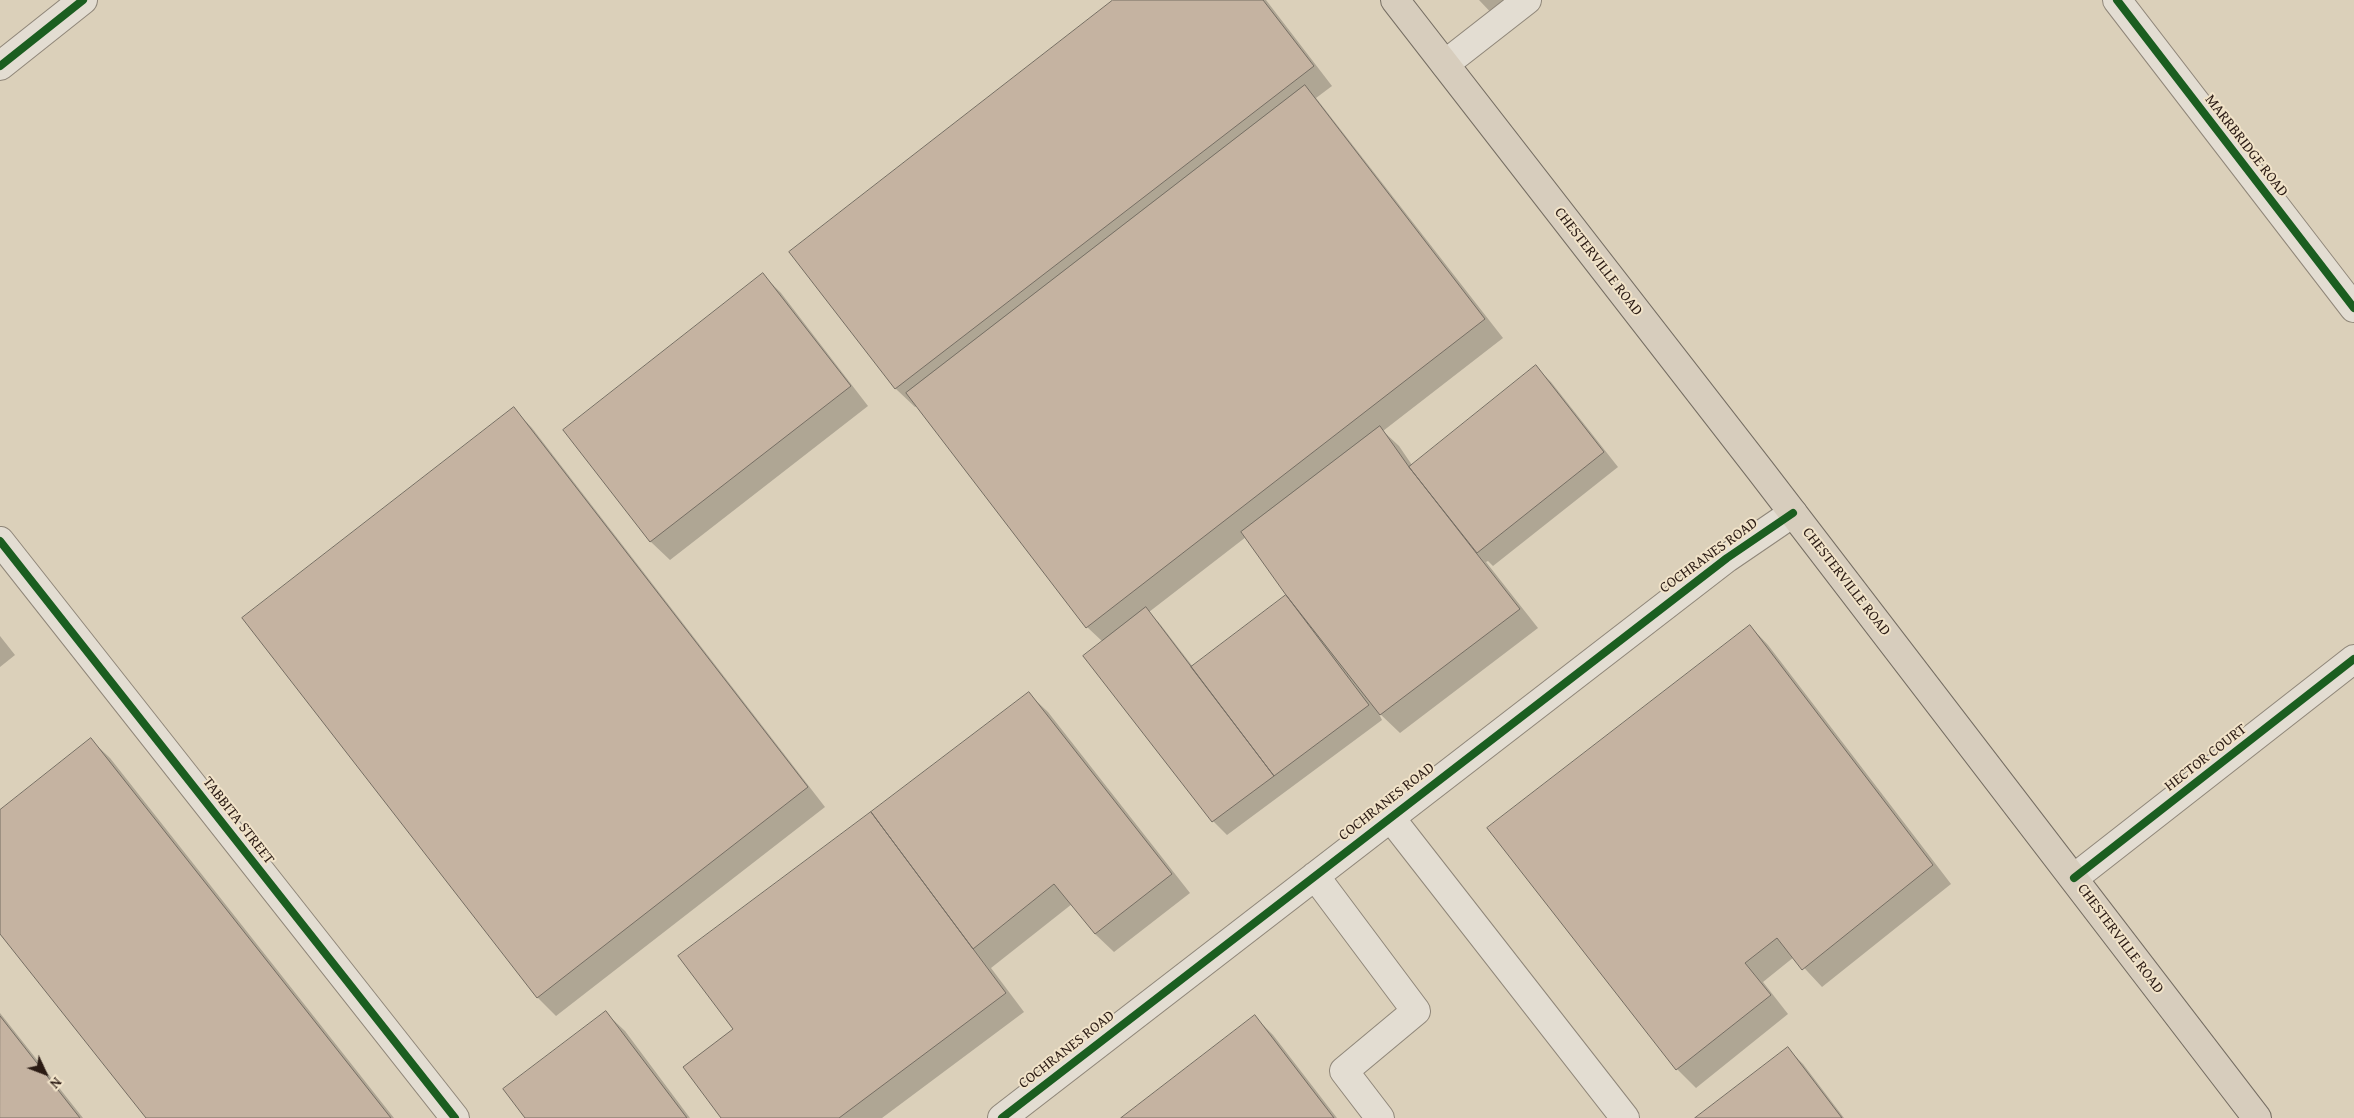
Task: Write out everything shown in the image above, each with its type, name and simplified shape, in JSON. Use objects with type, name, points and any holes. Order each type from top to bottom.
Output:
[{"type":"main road","name":"CHESTERVILLE ROAD","points":[[1395,0],[1793,513],[2257,1118]]},
{"type":"street","points":[[0,66],[83,0]]},
{"type":"street","points":[[1445,64],[1527,0]]},
{"type":"street","name":"MARRBRIDGE ROAD","points":[[2117,0],[2354,308]]},
{"type":"street","name":"COCHRANES ROAD","points":[[1002,1118],[1727,558],[1793,513]]},
{"type":"street","name":"TABBITA STREET","points":[[0,541],[455,1118]]},
{"type":"street","name":"HECTOR COURT","points":[[2074,878],[2354,659]]},
{"type":"street","points":[[1390,817],[1625,1118]]},
{"type":"street","points":[[1315,876],[1416,1011],[1344,1071],[1380,1118]]},
{"type":"building","points":[[1113,0],[1263,0],[1314,66],[895,389],[789,252]]},
{"type":"building","points":[[1305,85],[1485,319],[1086,628],[906,393]]},
{"type":"building","points":[[763,273],[851,386],[650,542],[563,430]]},
{"type":"building","points":[[1536,365],[1604,452],[1477,553],[1409,467]]},
{"type":"building","points":[[514,407],[808,787],[537,998],[242,618]]},
{"type":"building","points":[[1380,426],[1409,467],[1520,609],[1380,715],[1286,595],[1241,532]]},
{"type":"building","points":[[1286,595],[1369,705],[1274,776],[1191,667]]},
{"type":"building","points":[[1146,607],[1274,776],[1212,822],[1083,656]]},
{"type":"building","points":[[1750,625],[1933,865],[1802,970],[1777,938],[1745,963],[1771,995],[1676,1070],[1487,828]]},
{"type":"building","points":[[1029,692],[1172,874],[1095,934],[1054,884],[973,949],[871,812]]},
{"type":"building","points":[[91,738],[391,1118],[146,1118],[0,934],[0,810]]},
{"type":"building","points":[[871,812],[1006,993],[839,1118],[721,1118],[683,1067],[733,1029],[678,956]]},
{"type":"building","points":[[606,1011],[687,1118],[525,1118],[503,1089]]},
{"type":"building","points":[[1255,1015],[1334,1118],[1121,1118]]},
{"type":"building","points":[[0,1016],[80,1118],[0,1118]]},
{"type":"building","points":[[1788,1047],[1842,1118],[1695,1118]]},
{"type":"cycle path","points":[[0,66],[83,0]]},
{"type":"cycle path","points":[[2117,0],[2354,308]]},
{"type":"cycle path","points":[[1002,1118],[1727,558],[1793,513]]},
{"type":"cycle path","points":[[0,541],[455,1118]]},
{"type":"cycle path","points":[[2074,878],[2354,659]]}]
